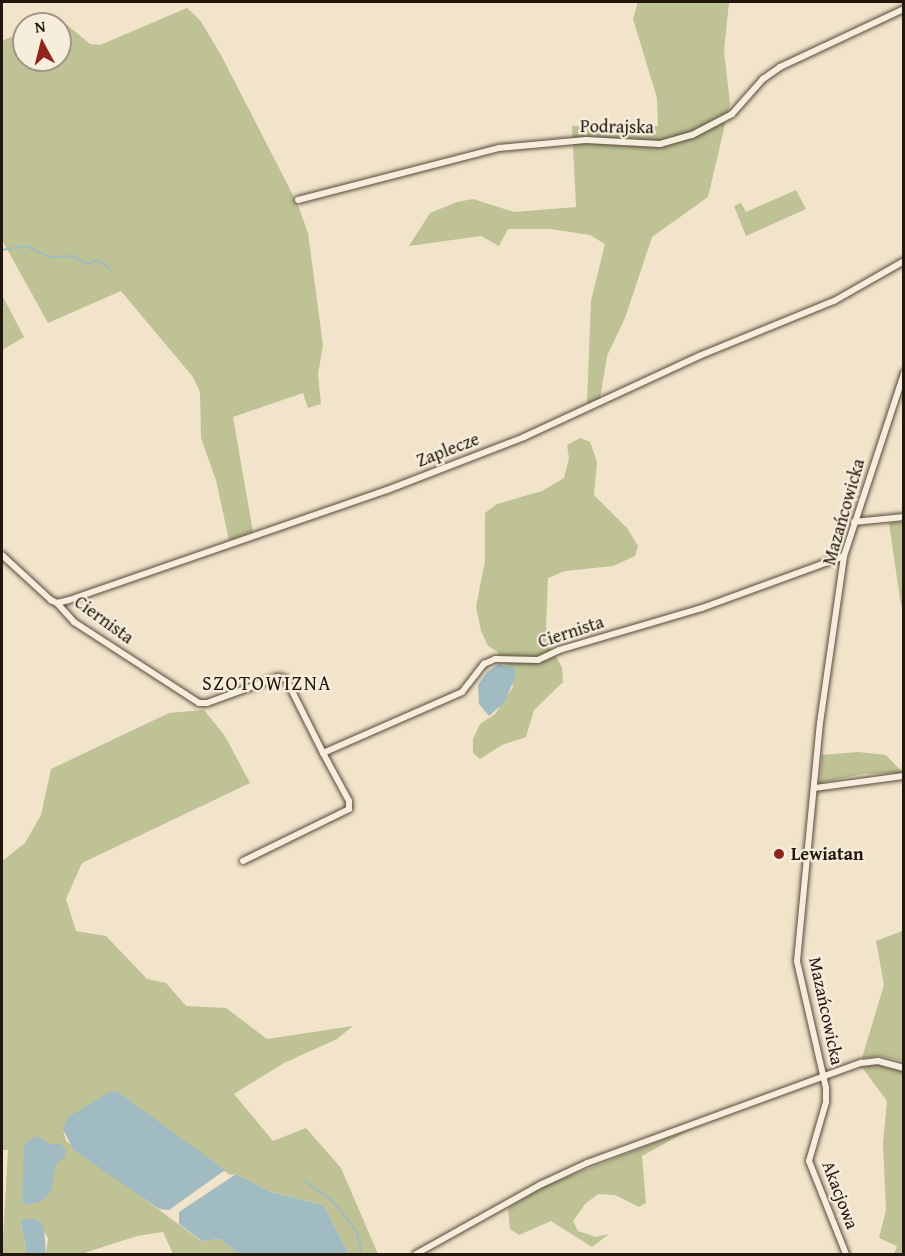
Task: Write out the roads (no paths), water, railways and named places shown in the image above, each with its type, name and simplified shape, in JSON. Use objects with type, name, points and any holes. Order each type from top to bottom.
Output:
[{"type":"street","name":"Podrajska","points":[[298,200],[499,148],[586,140],[660,144],[692,135],[732,114],[763,79],[780,67],[903,9]]},
{"type":"street","name":"Zaplecze","points":[[57,603],[387,490],[524,437],[699,356],[834,301],[903,261]]},
{"type":"street","name":"Mazańcowicka","points":[[417,1254],[542,1184],[587,1163],[824,1076],[797,961],[820,723],[844,555],[903,373]]},
{"type":"street","points":[[854,522],[903,517]]},
{"type":"street","points":[[2,555],[57,603]]},
{"type":"street","name":"Ciernista","points":[[323,753],[462,692],[484,664],[495,659],[538,660],[559,650],[702,608],[844,555]]},
{"type":"street","name":"Ciernista","points":[[57,603],[74,622],[198,703],[207,703],[278,677],[286,679],[349,801],[349,809],[243,861]]},
{"type":"street","points":[[815,789],[903,776]]},
{"type":"street","points":[[824,1076],[878,1061],[903,1068]]},
{"type":"street","name":"Akacjowa","points":[[824,1076],[826,1102],[809,1161],[846,1254]]},
{"type":"water","points":[[499,664],[514,668],[516,674],[505,702],[489,716],[479,704],[478,685],[487,672]]},
{"type":"water","points":[[111,1091],[119,1093],[225,1170],[169,1210],[159,1209],[74,1150],[63,1130],[68,1117]]},
{"type":"water","points":[[37,1136],[50,1144],[61,1144],[66,1151],[64,1158],[56,1163],[51,1191],[42,1201],[26,1205],[22,1201],[24,1144]]},
{"type":"water","points":[[236,1174],[271,1192],[323,1205],[349,1254],[239,1254],[220,1239],[202,1241],[179,1224],[179,1212]]},
{"type":"water","points":[[20,1219],[37,1219],[44,1228],[46,1254],[27,1254]]},
{"type":"waterway","points":[[2,250],[26,246],[49,257],[72,256],[88,264],[98,260],[110,269]]},
{"type":"waterway","points":[[304,1181],[331,1199],[357,1232],[362,1254]]},
{"type":"place","name":"Lewiatan","points":[[779,854]]},
{"type":"district","name":"SZOTOWIZNA","points":[[267,682]]}]
